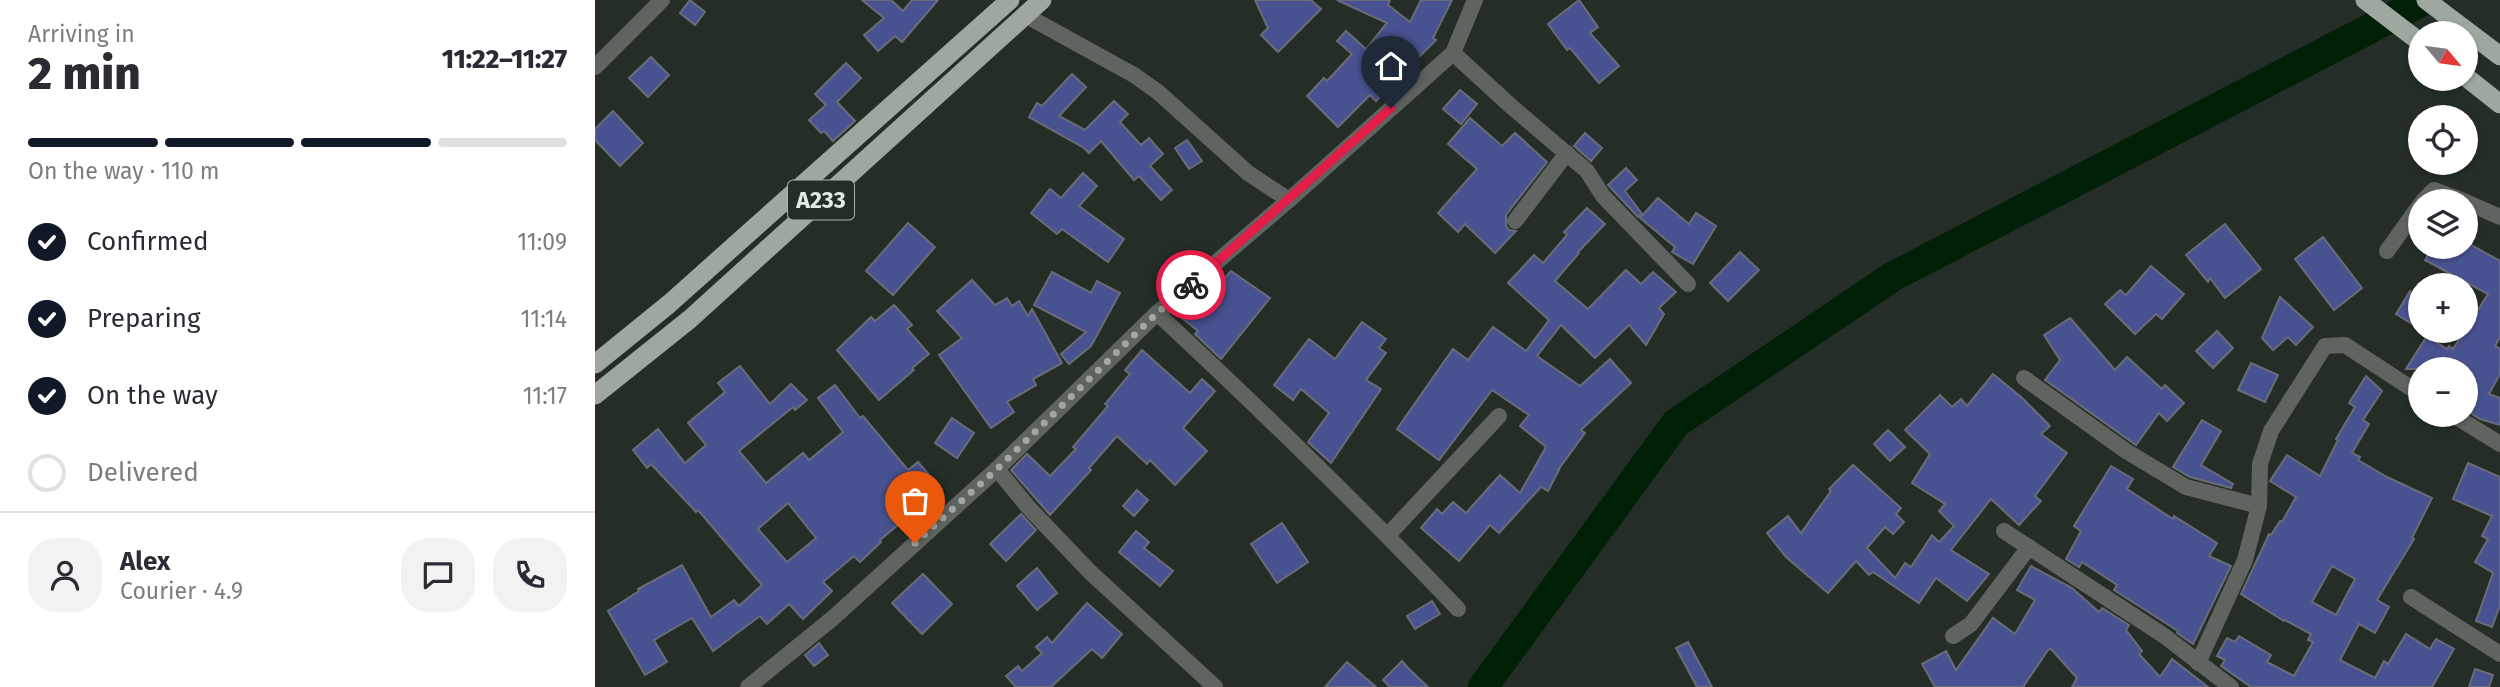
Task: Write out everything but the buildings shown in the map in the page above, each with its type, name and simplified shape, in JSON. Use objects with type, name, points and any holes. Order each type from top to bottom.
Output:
[{"type":"highway","name":"A233","points":[[595,364],[670,304],[1010,0]]},
{"type":"highway","name":"A233","points":[[595,395],[690,319],[1042,0]]},
{"type":"highway","points":[[2365,0],[2408,33]]},
{"type":"highway","points":[[2426,0],[2500,56]]},
{"type":"highway","points":[[2478,87],[2500,104]]},
{"type":"street","points":[[595,67],[662,0]]},
{"type":"street","points":[[748,687],[833,618],[997,469],[1157,313],[1289,200],[1453,53],[1475,0]]},
{"type":"street","points":[[1025,15],[1142,80],[1217,143],[1248,173],[1289,200]]},
{"type":"street","points":[[1453,53],[1587,171],[1603,196],[1688,284]]},
{"type":"street","points":[[1515,221],[1567,153]]},
{"type":"street","points":[[2478,208],[2500,217]]},
{"type":"street","points":[[2387,251],[2408,222]]},
{"type":"street","points":[[1157,313],[1388,535],[1458,609]]},
{"type":"street","points":[[2198,663],[2239,578],[2259,506],[2260,464],[2271,431],[2325,346],[2344,345],[2408,386]]},
{"type":"street","points":[[2024,379],[2126,451],[2186,487],[2259,506]]},
{"type":"street","points":[[1388,535],[1499,416]]},
{"type":"street","points":[[2472,427],[2500,444]]},
{"type":"street","points":[[997,469],[1029,508],[1090,572],[1215,687]]},
{"type":"street","points":[[2004,531],[2163,635],[2231,687]]},
{"type":"street","points":[[1953,636],[1971,624],[2029,547]]},
{"type":"street","points":[[2411,597],[2500,654]]},
{"type":"waterway","points":[[1483,687],[1676,423],[1892,277],[2425,0]]},
{"type":"way so far","points":[[915,543],[997,469],[1157,313],[1191,285]]},
{"type":"route","points":[[1191,285],[1391,108]]}]
